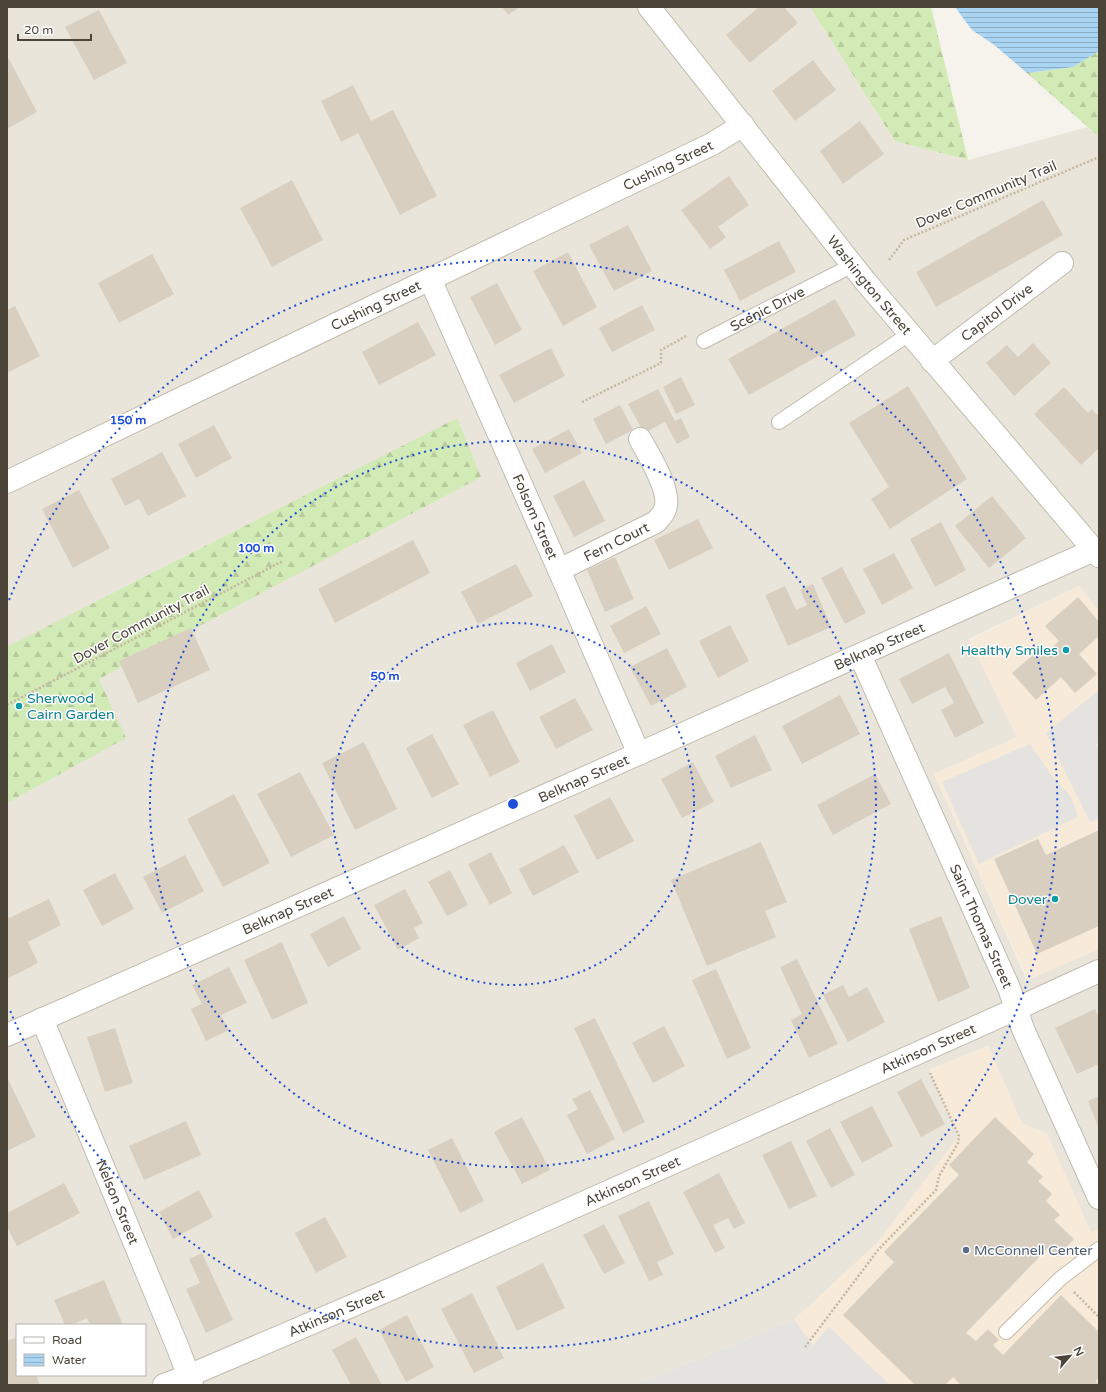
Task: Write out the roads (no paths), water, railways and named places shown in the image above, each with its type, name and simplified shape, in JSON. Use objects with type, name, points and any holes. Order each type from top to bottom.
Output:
[{"type":"street","name":"Washington Street","points":[[649,7],[909,334],[1096,553]]},
{"type":"street","name":"Cushing Street","points":[[7,482],[712,144],[743,125]]},
{"type":"street","name":"Capitol Drive","points":[[932,361],[1062,263]]},
{"type":"street","name":"Folsom Street","points":[[430,279],[640,754]]},
{"type":"street","name":"Fern Court","points":[[559,570],[656,522],[665,509],[666,496],[660,478],[640,439]]},
{"type":"street","name":"Belknap Street","points":[[7,1034],[860,655],[1096,553]]},
{"type":"street","name":"Saint Thomas Street","points":[[860,655],[1009,988],[1023,1030],[1099,1198]]},
{"type":"street","name":"Atkinson Street","points":[[164,1385],[190,1380],[1099,971]]},
{"type":"street","name":"Nelson Street","points":[[42,1019],[190,1380]]},
{"type":"lane","name":"Scenic Drive","points":[[704,341],[853,265]]},
{"type":"lane","points":[[779,422],[909,334]]},
{"type":"lane","points":[[1006,1332],[1060,1278],[1099,1249]]},
{"type":"water","points":[[955,7],[1099,7],[1099,51],[1073,67],[1027,73],[993,44],[972,30]]},
{"type":"place","name":"Healthy Smiles","points":[[1066,650]]},
{"type":"place","name":"Sherwood Cairn Garden","points":[[19,706]]},
{"type":"place","name":"Dover","points":[[1055,899]]},
{"type":"place","name":"McConnell Center","points":[[966,1250]]}]
